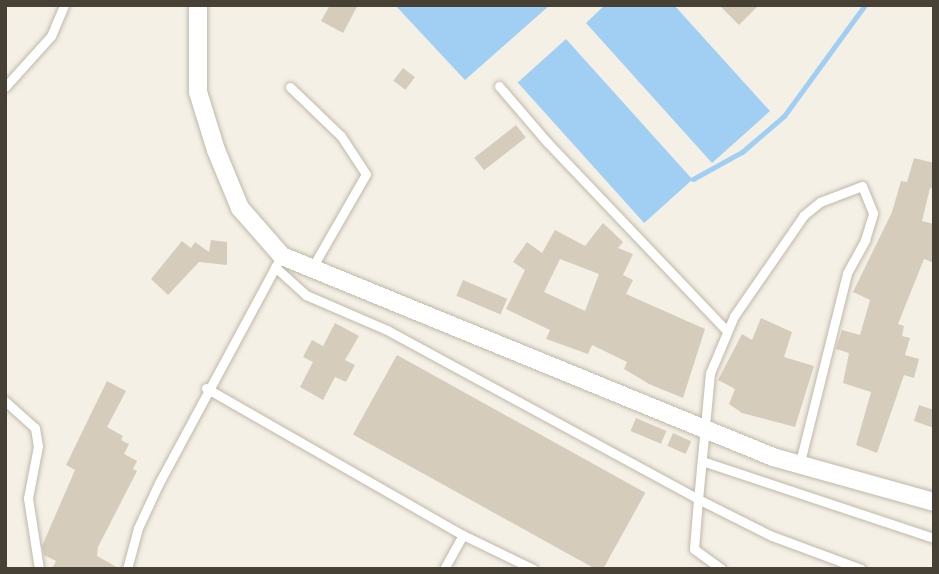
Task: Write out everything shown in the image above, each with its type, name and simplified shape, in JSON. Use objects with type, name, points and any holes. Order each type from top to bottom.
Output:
[{"type":"street","points":[[198,5],[198,92],[216,150],[240,208],[278,261],[312,268],[702,430],[799,466],[934,502]]},
{"type":"lane","points":[[5,87],[51,36],[64,5]]},
{"type":"lane","points":[[499,86],[727,331]]},
{"type":"lane","points":[[289,87],[341,136],[366,174],[312,268]]},
{"type":"lane","points":[[722,569],[695,549],[698,499],[705,462],[702,430],[710,373],[727,331],[804,215],[820,202],[862,186],[873,213],[865,240],[847,273],[799,466]]},
{"type":"lane","points":[[127,569],[138,528],[206,388],[278,261],[306,295],[387,330],[698,499],[772,536],[861,569]]},
{"type":"lane","points":[[206,388],[463,535],[533,569]]},
{"type":"lane","points":[[5,401],[35,428],[38,446],[28,498],[39,569]]},
{"type":"lane","points":[[705,462],[934,538]]},
{"type":"lane","points":[[444,569],[463,535]]},
{"type":"water","points":[[395,5],[550,5],[465,80]]},
{"type":"water","points":[[605,5],[674,5],[770,111],[712,163],[586,23]]},
{"type":"water","points":[[566,39],[692,179],[644,223],[518,82]]},
{"type":"building","points":[[330,5],[358,5],[343,33],[321,21]]},
{"type":"building","points":[[719,5],[759,5],[739,25]]},
{"type":"building","points":[[403,68],[415,77],[405,90],[393,81]]},
{"type":"building","points":[[516,125],[526,138],[484,170],[474,158]]},
{"type":"building","points":[[914,158],[934,163],[934,189],[930,188],[922,221],[934,224],[934,263],[924,259],[898,324],[904,326],[902,336],[910,338],[905,355],[919,359],[914,378],[904,375],[877,453],[856,445],[871,392],[843,383],[849,353],[836,349],[842,330],[860,335],[870,300],[853,292],[892,212],[901,181],[907,182]]},
{"type":"building","points":[[603,223],[623,242],[618,248],[633,254],[623,275],[633,280],[626,294],[705,329],[683,398],[649,384],[624,369],[627,362],[592,345],[588,354],[546,339],[550,330],[506,309],[525,270],[513,262],[527,242],[542,253],[555,230],[585,246]],"holes":[[[560,259],[599,274],[585,311],[544,292]]]},
{"type":"building","points":[[211,240],[227,242],[227,265],[199,262],[168,295],[151,279],[182,241],[191,248],[195,242],[209,252]]},
{"type":"building","points":[[463,280],[507,299],[501,314],[456,296]]},
{"type":"building","points":[[761,318],[792,332],[784,357],[814,366],[795,427],[742,413],[729,404],[735,389],[718,380],[742,334],[752,340]]},
{"type":"building","points":[[335,323],[359,336],[345,360],[355,365],[346,382],[335,377],[323,400],[300,387],[313,362],[303,357],[312,340],[323,346]]},
{"type":"building","points":[[397,355],[645,493],[603,569],[595,569],[353,435]]},
{"type":"building","points":[[107,381],[126,391],[107,427],[123,436],[121,440],[129,444],[124,454],[137,461],[133,469],[137,471],[98,547],[97,556],[120,569],[52,569],[56,561],[44,555],[42,546],[75,470],[66,465]]},
{"type":"building","points":[[919,405],[934,410],[934,428],[914,421]]},
{"type":"building","points":[[636,418],[666,431],[661,444],[631,431]]},
{"type":"building","points":[[673,433],[691,441],[686,454],[667,446]]},
{"type":"waterway","points":[[693,179],[742,152],[784,116],[865,5]]}]
